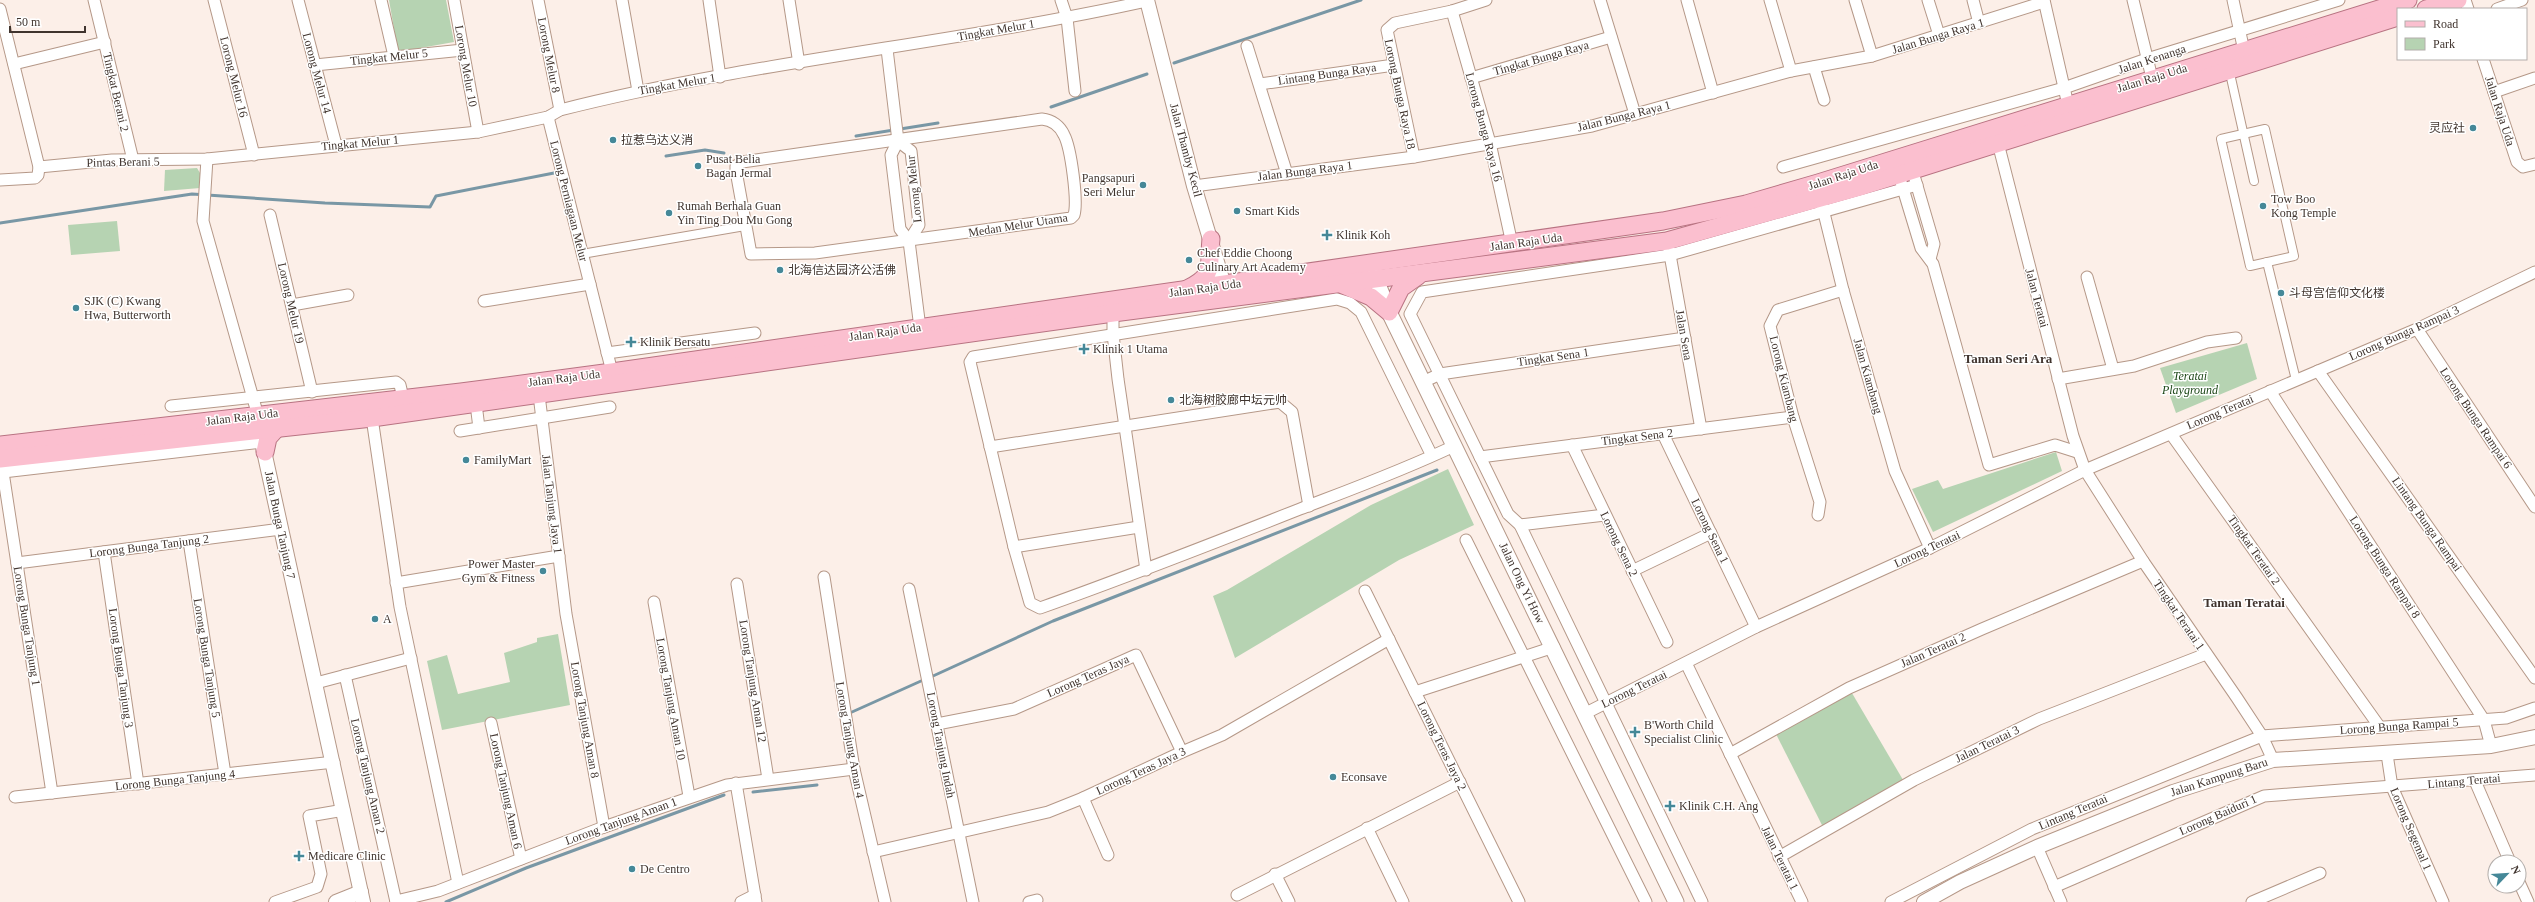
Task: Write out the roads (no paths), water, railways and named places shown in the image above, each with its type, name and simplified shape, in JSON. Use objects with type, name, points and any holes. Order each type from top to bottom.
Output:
[{"type":"main road","name":"Jalan Raja Uda","points":[[1,459],[230,426],[265,433],[476,404],[1113,306],[1182,291],[1227,292],[1339,284],[1373,272],[1420,275],[1668,248],[1744,213],[2152,78],[2408,0]]},
{"type":"main road","points":[[2430,8],[2458,0]]},
{"type":"main road","name":"Jalan Raja Uda","points":[[265,433],[403,398],[612,372],[920,328],[1227,292],[1373,272],[1512,244],[1663,222],[1822,205],[1908,180],[1998,143],[2229,69],[2397,18]]},
{"type":"main road","points":[[1182,291],[1196,284],[1211,268],[1211,239]]},
{"type":"main road","name":"Jalan Ong Yi How","points":[[1373,272],[1389,312],[1554,647],[1676,902]]},
{"type":"main road","points":[[1339,284],[1371,297],[1389,312],[1401,288],[1420,275]]},
{"type":"street","name":"Tingkat Berani 2","points":[[94,0],[133,160]]},
{"type":"street","name":"Lorong Melur 16","points":[[214,0],[254,155]]},
{"type":"street","name":"Lorong Melur 14","points":[[298,0],[336,145]]},
{"type":"street","points":[[381,0],[394,56]]},
{"type":"street","name":"Lorong Melur 10","points":[[454,0],[478,132]]},
{"type":"street","name":"Lorong Melur 8","points":[[538,0],[560,110]]},
{"type":"street","points":[[622,0],[638,91]]},
{"type":"street","points":[[709,0],[720,77]]},
{"type":"street","points":[[789,0],[799,64]]},
{"type":"street","points":[[1061,0],[1067,18],[1075,90]]},
{"type":"street","name":"Tingkat Melur 1","points":[[207,159],[478,132],[548,117],[560,110],[638,91],[1067,18],[1147,0]]},
{"type":"street","name":"Jalan Thamby Kecil","points":[[1147,0],[1194,186],[1227,292]]},
{"type":"street","points":[[1452,11],[1486,0]]},
{"type":"street","points":[[1600,0],[1635,114]]},
{"type":"street","points":[[1687,0],[1713,93]]},
{"type":"street","points":[[1770,0],[1791,71]]},
{"type":"street","points":[[1855,0],[1872,56]]},
{"type":"street","points":[[1928,0],[1939,35]]},
{"type":"street","points":[[1973,0],[1979,23]]},
{"type":"street","points":[[2133,0],[2152,78]]},
{"type":"street","points":[[2233,0],[2244,50]]},
{"type":"street","name":"Jalan Kenanga","points":[[1783,167],[2064,88],[2147,59],[2339,0]]},
{"type":"street","points":[[2500,8],[2522,0]]},
{"type":"street","points":[[2044,1],[2068,105]]},
{"type":"street","name":"Jalan Bunga Raya 1","points":[[1194,186],[1414,157],[1592,126],[1791,71],[1872,56],[2044,1]]},
{"type":"street","points":[[0,9],[38,171]]},
{"type":"street","name":"Lorong Bunga Raya 18","points":[[1414,157],[1387,30],[1395,23],[1452,11]]},
{"type":"street","name":"Lorong Bunga Raya 16","points":[[1452,11],[1490,144],[1512,244]]},
{"type":"street","name":"Tingkat Bunga Raya","points":[[1471,78],[1612,37]]},
{"type":"street","points":[[14,64],[105,42]]},
{"type":"street","points":[[1247,46],[1260,84],[1286,174]]},
{"type":"street","name":"Lorong Melur","points":[[887,49],[897,134],[891,155],[900,229],[909,241],[920,328]]},
{"type":"street","name":"Tingkat Melur 5","points":[[315,65],[463,50]]},
{"type":"street","name":"Jalan Raja Uda","points":[[2483,60],[2517,162],[2523,167],[2535,164]]},
{"type":"street","name":"Lintang Bunga Raya","points":[[1260,84],[1394,65]]},
{"type":"street","points":[[1814,67],[1824,100]]},
{"type":"street","points":[[2229,69],[2254,181]]},
{"type":"street","points":[[2494,92],[2535,78]]},
{"type":"street","name":"Lorong Perniagaan Melur","points":[[548,117],[612,372]]},
{"type":"street","name":"Medan Melur Utama","points":[[1042,119],[1050,120],[1065,135],[1076,199],[1074,215],[1070,218],[815,253],[751,254],[745,226],[736,166],[742,162],[897,134],[1042,119]]},
{"type":"street","points":[[2265,129],[2294,256],[2250,266],[2221,139],[2243,134],[2265,129]]},
{"type":"street","name":"Lorong Melur","points":[[897,134],[911,151],[919,225],[909,241]]},
{"type":"street","name":"Jalan Teratai","points":[[1998,143],[2077,452],[2085,470]]},
{"type":"street","name":"Pintas Berani 5","points":[[0,180],[30,179],[38,171],[112,160],[207,159]]},
{"type":"street","name":"Jalan Bunga Tanjung 7","points":[[207,159],[203,220],[265,433],[281,529],[334,762],[362,897]]},
{"type":"street","points":[[1908,180],[1921,248],[1930,259],[1989,465],[2055,445],[2077,452]]},
{"type":"street","name":"Jalan Raja Uda","points":[[1422,292],[1668,248],[1822,205]]},
{"type":"street","name":"Jalan Kiambang","points":[[1822,205],[1843,290],[1895,471],[1930,548]]},
{"type":"street","name":"Lorong Melur 19","points":[[270,215],[312,392]]},
{"type":"street","points":[[582,254],[745,226]]},
{"type":"street","name":"Jalan Sena","points":[[1668,248],[1701,429]]},
{"type":"street","points":[[2267,262],[2296,380]]},
{"type":"street","name":"Lorong Bunga Rampai 3","points":[[2270,391],[2417,329],[2535,272]]},
{"type":"street","points":[[2087,277],[2113,369]]},
{"type":"street","points":[[484,301],[590,284]]},
{"type":"street","name":"Lorong Kiambang","points":[[1818,515],[1820,502],[1793,417],[1770,326],[1778,310],[1843,290]]},
{"type":"street","name":"Jalan Ong Yi How","points":[[1422,292],[1410,314],[1508,514],[1520,525],[1702,902]]},
{"type":"street","points":[[292,305],[348,295]]},
{"type":"street","points":[[1432,456],[1361,312],[1350,303],[1337,299],[973,357],[970,362],[1014,547],[1030,603],[1040,608],[1146,570],[1309,506],[1432,456],[1454,446]]},
{"type":"street","points":[[1113,306],[1113,334],[1146,570]]},
{"type":"street","name":"Lorong Bunga Rampai 6","points":[[2417,329],[2535,507]]},
{"type":"street","points":[[607,353],[754,333]]},
{"type":"street","name":"Tingkat Sena 1","points":[[1423,382],[1440,374],[1685,338]]},
{"type":"street","points":[[2058,379],[2134,366],[2206,342],[2236,338]]},
{"type":"street","name":"Lintang Bunga Rampai","points":[[2318,371],[2535,678]]},
{"type":"street","name":"Jalan Raja Uda","points":[[170,406],[396,382],[400,385],[403,398]]},
{"type":"street","name":"Lorong Teratai","points":[[1586,713],[1756,627],[1930,548],[2085,470],[2270,391]]},
{"type":"street","name":"Lorong Bunga Rampai 8","points":[[2270,391],[2484,720],[2491,746]]},
{"type":"street","name":"Jalan Tanjung Jaya 1","points":[[539,395],[566,614]]},
{"type":"street","points":[[990,447],[1125,424],[1280,402],[1292,412],[1309,506]]},
{"type":"street","points":[[476,404],[479,428]]},
{"type":"street","points":[[460,431],[610,407]]},
{"type":"street","name":"Tingkat Sena 2","points":[[1480,457],[1793,417]]},
{"type":"street","points":[[372,418],[396,582],[458,883]]},
{"type":"street","points":[[1,459],[265,433]]},
{"type":"street","name":"Lorong Sena 1","points":[[1663,434],[1756,627]]},
{"type":"street","name":"Tingkat Teratai 2","points":[[2171,434],[2378,726]]},
{"type":"street","name":"Lorong Sena 2","points":[[1572,445],[1667,642]]},
{"type":"street","name":"Lorong Bunga Tanjung 1","points":[[1,459],[52,793]]},
{"type":"street","name":"Tingkat Teratai 1","points":[[2085,470],[2143,561],[2262,736],[2273,760]]},
{"type":"street","points":[[1492,521],[1508,514]]},
{"type":"street","points":[[1520,525],[1605,515]]},
{"type":"street","points":[[1014,547],[1139,527]]},
{"type":"street","name":"Lorong Bunga Tanjung 2","points":[[17,563],[281,529]]},
{"type":"street","points":[[1632,571],[1711,533]]},
{"type":"street","points":[[1466,540],[1646,902]]},
{"type":"street","name":"Lorong Bunga Tanjung 5","points":[[189,541],[225,774]]},
{"type":"street","name":"Lorong Bunga Tanjung 3","points":[[104,552],[138,784]]},
{"type":"street","points":[[396,582],[559,556]]},
{"type":"street","name":"Jalan Teratai 2","points":[[1730,754],[1849,688],[1982,629],[2143,561]]},
{"type":"street","name":"Lorong Tanjung Aman 4","points":[[824,577],[854,770],[885,902]]},
{"type":"street","name":"Lorong Tanjung Aman 12","points":[[737,584],[768,779]]},
{"type":"street","name":"Lorong Tanjung Indah","points":[[909,589],[972,902]]},
{"type":"street","name":"Lorong Teras Jaya 2","points":[[1365,590],[1519,902]]},
{"type":"street","name":"Lorong Tanjung Aman 10","points":[[654,602],[689,796]]},
{"type":"street","name":"Lorong Tanjung Aman 8","points":[[566,614],[604,826]]},
{"type":"street","name":"Lorong Teras Jaya 3","points":[[873,852],[1048,812],[1083,798],[1222,735],[1389,639]]},
{"type":"street","points":[[1415,692],[1554,647]]},
{"type":"street","name":"Jalan Teratai 3","points":[[1780,857],[1914,780],[2039,719],[2206,654]]},
{"type":"street","name":"Lorong Teras Jaya","points":[[937,724],[1014,709],[1136,655],[1182,752]]},
{"type":"street","points":[[316,683],[411,658]]},
{"type":"street","name":"Jalan Teratai 1","points":[[1686,663],[1802,902]]},
{"type":"street","name":"Lorong Tanjung Aman 2","points":[[345,675],[396,902]]},
{"type":"street","name":"Lorong Bunga Rampai 5","points":[[2262,736],[2378,726],[2506,718],[2535,708]]},
{"type":"street","name":"Lorong Tanjung Aman 6","points":[[491,723],[521,859]]},
{"type":"street","name":"Lintang Teratai","points":[[1891,902],[2032,829],[2262,736]]},
{"type":"street","name":"Jalan Kampung Baru","points":[[1924,902],[1960,882],[2037,847],[2174,792],[2273,760],[2388,754],[2491,746],[2535,737]]},
{"type":"street","name":"Lorong Segemal 1","points":[[2388,754],[2392,787],[2443,902]]},
{"type":"street","name":"Lorong Bunga Tanjung 4","points":[[15,797],[334,762]]},
{"type":"street","name":"Lorong Tanjung Aman 1","points":[[396,902],[458,883],[604,826],[689,796],[736,783],[854,770]]},
{"type":"street","name":"Lintang Teratai","points":[[2392,787],[2535,775]]},
{"type":"street","points":[[2475,781],[2507,854]]},
{"type":"street","points":[[1237,895],[1275,874],[1460,782]]},
{"type":"street","points":[[736,783],[756,898],[741,902]]},
{"type":"street","name":"Lorong Baiduri 1","points":[[2054,887],[2264,796],[2392,787]]},
{"type":"street","points":[[1083,798],[1108,855]]},
{"type":"street","points":[[275,902],[316,887],[321,874],[309,816],[344,810]]},
{"type":"street","points":[[1367,828],[1403,902]]},
{"type":"street","points":[[2037,847],[2061,902]]},
{"type":"street","points":[[2252,902],[2320,873]]},
{"type":"street","points":[[1275,874],[1289,902]]},
{"type":"street","points":[[336,902],[362,897]]},
{"type":"waterway","points":[[1174,63],[1361,0]]},
{"type":"waterway","points":[[1051,107],[1147,74]]},
{"type":"waterway","points":[[856,136],[938,123]]},
{"type":"waterway","points":[[666,156],[705,150],[724,153]]},
{"type":"waterway","points":[[0,223],[192,194],[325,203],[430,207],[436,196],[554,173]]},
{"type":"waterway","points":[[933,676],[1053,621],[1437,470]]},
{"type":"waterway","points":[[852,712],[921,681]]},
{"type":"waterway","points":[[753,792],[817,785]]},
{"type":"waterway","points":[[446,902],[526,868],[724,795]]},
{"type":"place","name":"灵应社","points":[[2473,128]]},
{"type":"place","name":"拉惹乌达义消","points":[[613,140]]},
{"type":"place","name":"Pusat Belia Bagan Jermal","points":[[698,166]]},
{"type":"place","name":"Pangsapuri Seri Melur","points":[[1143,185]]},
{"type":"place","name":"Tow Boo Kong Temple","points":[[2263,206]]},
{"type":"place","name":"Smart Kids","points":[[1237,211]]},
{"type":"place","name":"Rumah Berhala Guan Yin Ting Dou Mu Gong","points":[[669,213]]},
{"type":"place","name":"Klinik Koh","points":[[1327,235]]},
{"type":"place","name":"Chef Eddie Choong Culinary Art Academy","points":[[1189,260]]},
{"type":"place","name":"北海信达园济公活佛","points":[[780,270]]},
{"type":"place","name":"斗母宫信仰文化楼","points":[[2281,293]]},
{"type":"place","name":"SJK (C) Kwang Hwa, Butterworth","points":[[76,308]]},
{"type":"place","name":"Klinik Bersatu","points":[[631,342]]},
{"type":"place","name":"Klinik 1 Utama","points":[[1084,349]]},
{"type":"place","name":"北海树胶廊中坛元帅","points":[[1171,400]]},
{"type":"place","name":"FamilyMart","points":[[466,460]]},
{"type":"place","name":"Power Master Gym & Fitness","points":[[543,571]]},
{"type":"place","name":"A","points":[[375,619]]},
{"type":"place","name":"B'Worth Child Specialist Clinic","points":[[1635,732]]},
{"type":"place","name":"Econsave","points":[[1333,777]]},
{"type":"place","name":"Klinik C.H. Ang","points":[[1670,806]]},
{"type":"place","name":"Medicare Clinic","points":[[299,856]]},
{"type":"place","name":"De Centro","points":[[632,869]]},
{"type":"district","name":"Taman Seri Ara","points":[[2008,358]]},
{"type":"district","name":"Taman Teratai","points":[[2244,602]]},
{"type":"park label","name":"Teratai Playground","points":[[2190,383]]}]
